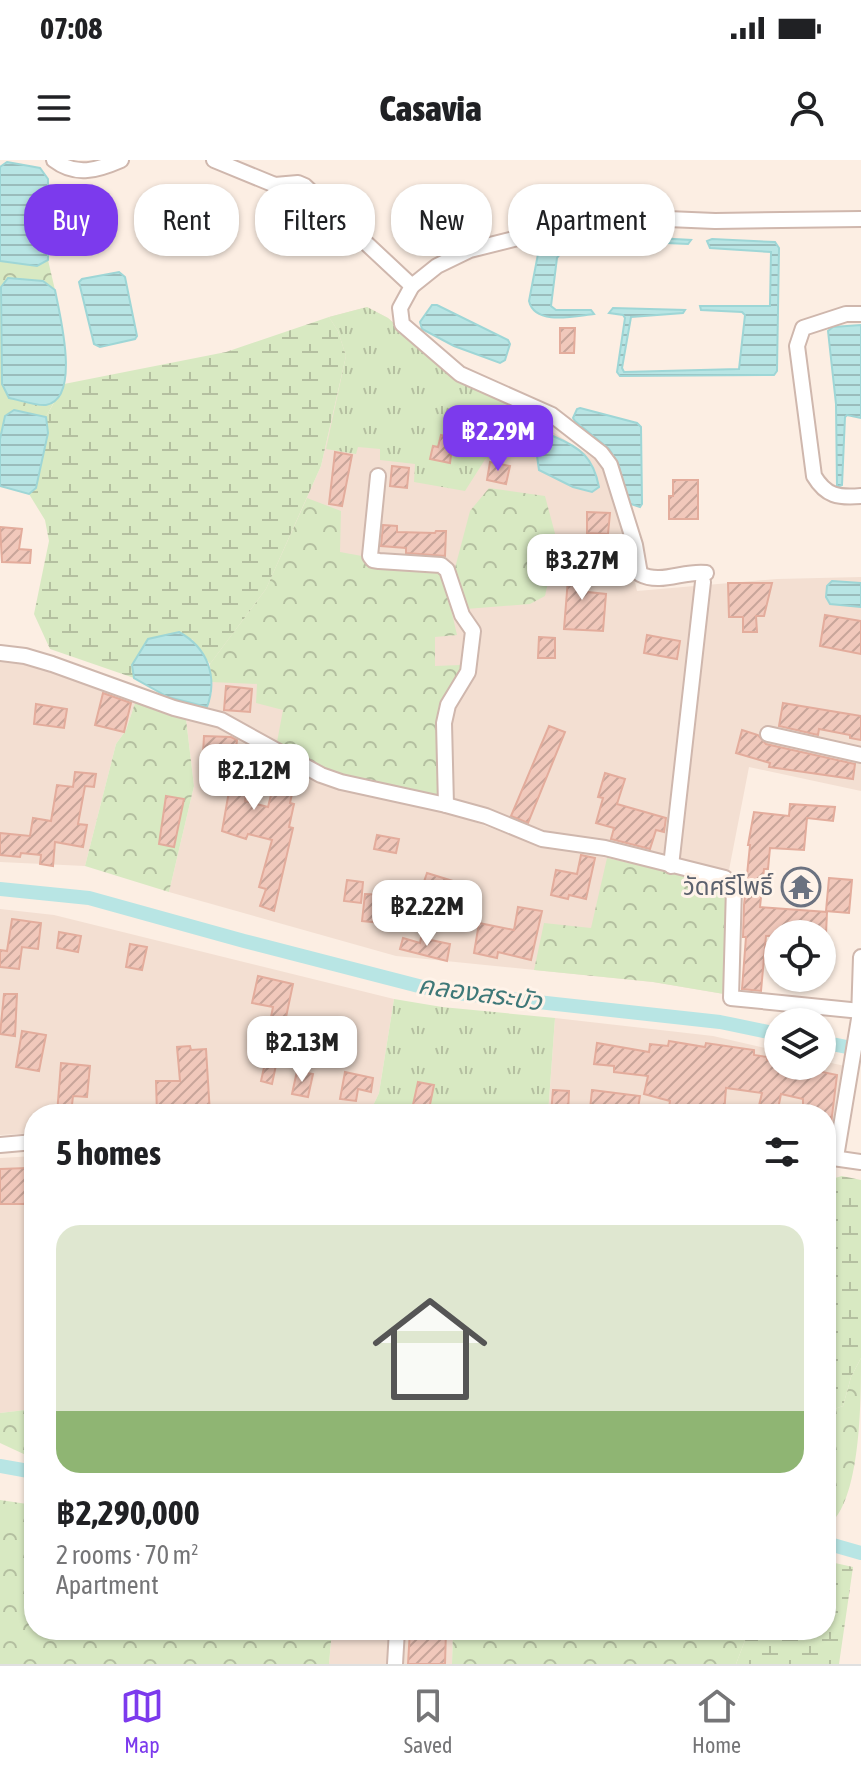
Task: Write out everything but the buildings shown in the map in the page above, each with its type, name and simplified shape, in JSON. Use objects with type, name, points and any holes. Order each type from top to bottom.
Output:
[{"type":"street","points":[[54,160],[64,167],[80,171],[99,169],[121,160]]},
{"type":"street","points":[[214,160],[275,185],[298,183],[305,186],[412,286]]},
{"type":"street","points":[[671,866],[705,578],[698,572],[655,579],[640,574],[635,545],[610,465],[601,453],[552,415],[460,374],[402,324],[400,308],[412,286],[437,266],[470,250],[593,219],[861,219]]},
{"type":"street","points":[[861,314],[846,314],[803,328],[797,346],[814,476],[823,491],[833,496],[861,496]]},
{"type":"street","points":[[378,476],[370,556],[379,561],[441,565],[447,570],[462,615],[473,631],[468,672],[448,705],[444,723],[446,805]]},
{"type":"street","points":[[0,653],[52,664],[174,708],[221,720],[321,775],[341,782],[486,816],[542,839],[605,848],[725,878],[734,887],[731,998],[860,1014]]},
{"type":"street","points":[[768,734],[861,755]]},
{"type":"street","points":[[836,1135],[860,1014],[861,957]]},
{"type":"street","points":[[0,1145],[24,1143]]},
{"type":"street","points":[[836,1158],[861,1162]]},
{"type":"street","points":[[395,1664],[396,1640]]},
{"type":"shaded area","points":[[367,307],[388,318],[461,383],[544,415],[551,431],[600,462],[620,514],[637,591],[777,579],[861,577],[861,791],[749,767],[729,870],[540,832],[342,778],[233,717],[207,707],[212,692],[210,664],[266,589],[321,466],[346,356],[338,331],[329,317]]},
{"type":"shaded area","points":[[0,660],[55,673],[136,700],[126,730],[116,744],[85,866],[0,862]]},
{"type":"shaded area","points":[[186,719],[219,727],[320,782],[346,791],[445,811],[534,844],[722,884],[724,994],[653,982],[396,956],[169,892],[194,786]]},
{"type":"shaded area","points":[[0,909],[54,915],[394,999],[379,1093],[374,1104],[24,1104],[24,1134],[0,1135]]},
{"type":"shaded area","points":[[555,1018],[713,1036],[764,1048],[764,1080],[836,1080],[836,1064],[845,1066],[836,1130],[836,1104],[549,1104]]},
{"type":"shaded area","points":[[24,1157],[24,1410],[0,1413],[0,1158]]},
{"type":"shaded area","points":[[331,1640],[453,1640],[452,1664],[329,1664]]},
{"type":"green space","points":[[48,260],[55,290],[43,281],[8,278],[1,287],[44,405],[54,402],[46,417],[14,411],[5,416],[0,439],[0,261],[37,266]]},
{"type":"green space","points":[[367,307],[388,318],[461,383],[544,415],[551,430],[534,450],[505,444],[503,460],[486,458],[465,491],[414,482],[415,464],[380,460],[380,449],[358,447],[356,454],[326,449],[346,356],[338,331],[329,317]]},
{"type":"green space","points":[[329,317],[338,331],[346,356],[321,466],[266,589],[210,664],[192,639],[132,665],[134,678],[50,649],[34,614],[49,541],[45,520],[29,494],[36,488],[48,433],[46,417],[64,384],[226,352]]},
{"type":"green space","points":[[489,488],[545,496],[557,541],[545,596],[530,604],[466,609],[455,568],[470,511]]},
{"type":"green space","points":[[307,498],[341,511],[340,552],[362,556],[375,567],[434,570],[443,575],[457,635],[435,637],[435,666],[460,665],[459,682],[441,703],[437,764],[440,799],[342,778],[277,742],[283,710],[256,703],[257,684],[211,682],[210,664],[266,589]]},
{"type":"green space","points":[[136,700],[186,719],[194,786],[169,892],[85,866],[116,744],[126,730]]},
{"type":"green space","points":[[607,858],[722,884],[729,892],[724,994],[653,982],[534,970],[544,923],[591,928]]},
{"type":"green space","points":[[394,999],[555,1018],[549,1104],[374,1104],[379,1093]]},
{"type":"green space","points":[[836,1178],[861,1180],[861,1358],[851,1377],[843,1406],[836,1408]]},
{"type":"green space","points":[[861,1358],[857,1451],[846,1498],[836,1517],[836,1408],[843,1406],[851,1377]]},
{"type":"green space","points":[[24,1410],[24,1454],[0,1443],[0,1413]]},
{"type":"green space","points":[[0,1500],[24,1504],[24,1640],[331,1640],[329,1664],[0,1664]]},
{"type":"green space","points":[[836,1563],[853,1567],[839,1664],[736,1664],[745,1640],[836,1640]]},
{"type":"green space","points":[[453,1640],[745,1640],[736,1664],[452,1664]]},
{"type":"water","points":[[7,162],[40,168],[48,179],[48,184],[24,184],[24,256],[48,256],[48,260],[37,266],[0,261],[0,167]]},
{"type":"water","points":[[675,239],[691,240],[688,244],[675,243]]},
{"type":"water","points":[[707,241],[775,242],[779,248],[777,371],[774,375],[620,376],[617,372],[625,318],[609,313],[613,308],[685,310],[683,313],[631,317],[622,368],[624,372],[739,369],[745,315],[742,312],[701,310],[700,306],[770,306],[771,252],[710,248]]},
{"type":"water","points":[[538,256],[559,256],[551,306],[556,310],[591,310],[594,314],[547,317],[533,309],[529,301]]},
{"type":"water","points":[[119,272],[125,277],[137,336],[100,347],[94,344],[79,282]]},
{"type":"water","points":[[8,278],[43,281],[55,290],[66,372],[57,399],[46,405],[9,398],[2,384],[1,287]]},
{"type":"water","points":[[432,305],[508,340],[510,344],[505,360],[500,363],[454,346],[422,329],[420,322]]},
{"type":"water","points":[[861,325],[861,418],[845,417],[842,485],[837,487],[836,404],[828,331],[833,327]]},
{"type":"water","points":[[580,408],[637,423],[641,427],[640,507],[628,503],[618,463],[609,449],[573,418]]},
{"type":"water","points":[[14,410],[46,417],[48,433],[36,488],[29,494],[0,486],[0,439],[5,416]]},
{"type":"water","points":[[553,436],[584,455],[593,468],[599,487],[592,492],[573,487],[539,470],[537,456]]},
{"type":"water","points":[[590,537],[605,538],[621,548],[627,574],[619,584],[602,585],[587,568],[583,550]]},
{"type":"water","points":[[832,581],[861,583],[861,607],[830,604],[826,597],[827,586]]},
{"type":"water","points":[[179,632],[197,646],[208,664],[211,685],[207,707],[168,697],[134,678],[132,665],[148,639]]},
{"type":"waterway","name":"คลองสระบัว","points":[[0,889],[89,898],[438,991],[720,1022],[764,1031]]},
{"type":"waterway","name":"คลองสระบัว","points":[[836,1045],[861,1050]]},
{"type":"waterway","points":[[0,1466],[24,1470]]},
{"type":"waterway","points":[[836,1546],[861,1553]]},
{"type":"place","name":"วัดศรีโพธิ์","points":[[801,887]]}]
